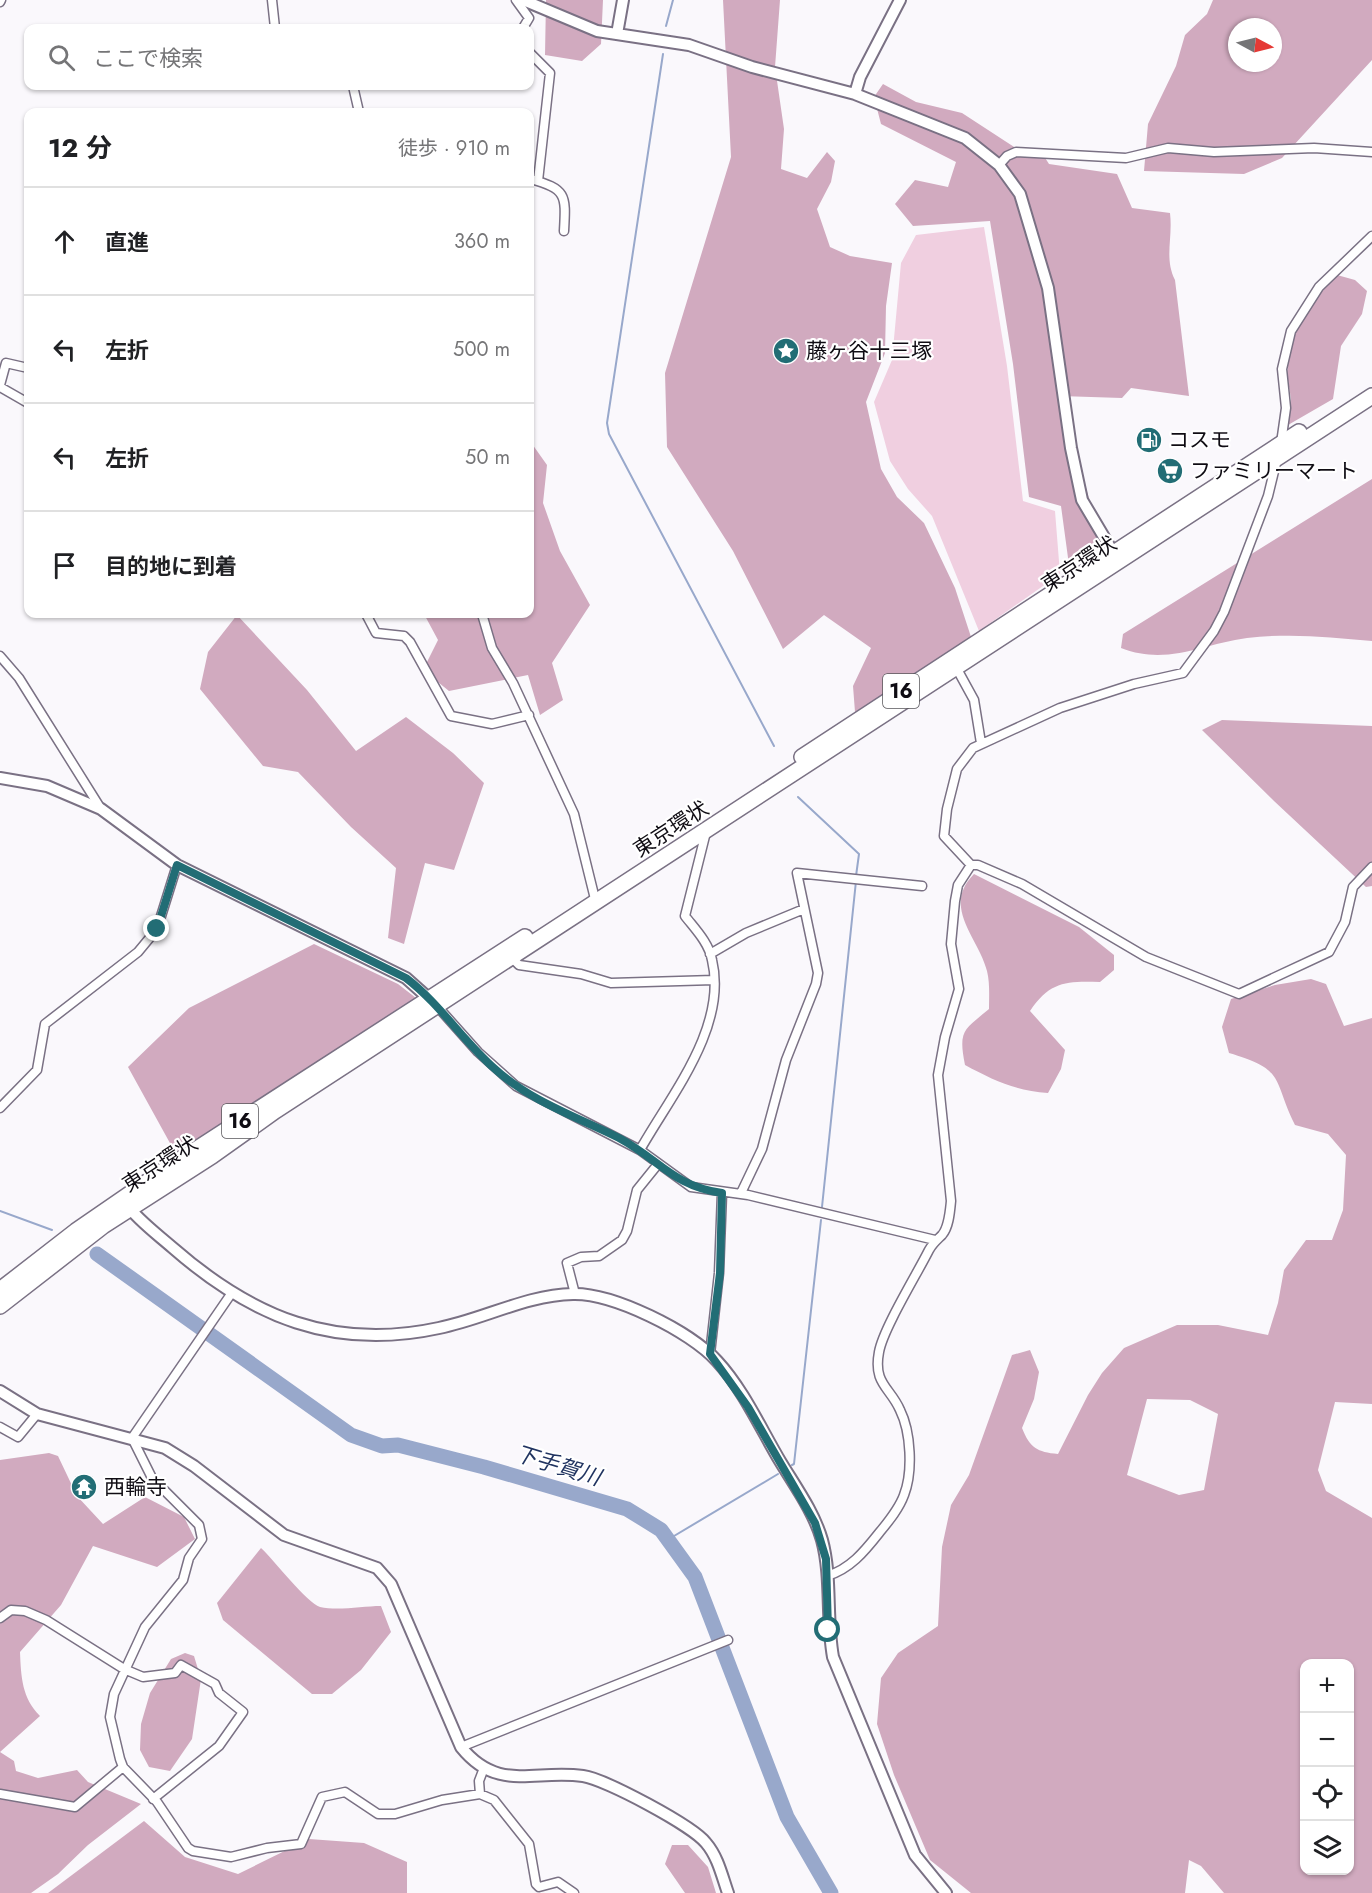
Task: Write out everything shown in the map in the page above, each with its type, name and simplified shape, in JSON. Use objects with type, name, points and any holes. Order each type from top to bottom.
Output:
[{"type":"highway","name":"東京環状","points":[[0,1290],[43,1256],[1116,558],[1279,451],[1372,385]]},
{"type":"highway","name":"東京環状","points":[[1279,451],[1372,396]]},
{"type":"highway","name":"東京環状","points":[[433,1002],[512,958],[594,898],[706,832],[957,669],[1116,558]]},
{"type":"highway","name":"東京環状","points":[[0,1306],[126,1204]]},
{"type":"street","points":[[272,0],[275,24]]},
{"type":"street","points":[[516,0],[529,18],[525,24]]},
{"type":"street","points":[[524,0],[597,31],[701,48],[752,67],[855,94],[965,138],[999,165],[1020,194],[1048,288],[1072,457],[1082,500],[1116,558]]},
{"type":"street","points":[[617,34],[622,0]]},
{"type":"street","points":[[855,94],[860,77],[900,0]]},
{"type":"street","points":[[534,57],[550,73],[534,180],[553,186],[562,193],[566,201],[564,231]]},
{"type":"street","points":[[354,90],[358,108]]},
{"type":"street","points":[[999,165],[1007,156],[1016,152],[1098,158],[1126,158],[1168,148],[1214,152],[1314,148],[1372,152]]},
{"type":"street","points":[[1372,236],[1319,287],[1291,331],[1282,369],[1286,408],[1279,451],[1268,495],[1224,612],[1214,631],[1183,673],[1134,684],[1071,704],[973,748],[957,770],[947,809],[944,836],[971,865],[978,865],[1022,884],[1146,957],[1239,994],[1329,951],[1345,922],[1353,887],[1372,867]]},
{"type":"street","points":[[24,367],[6,363],[0,386],[24,401]]},
{"type":"street","points":[[368,618],[376,633],[404,636],[410,642],[451,716],[492,724],[529,715]]},
{"type":"street","points":[[483,618],[492,648],[529,715],[574,814],[594,898]]},
{"type":"street","points":[[0,656],[19,678],[101,809]]},
{"type":"street","points":[[957,669],[975,700],[981,743]]},
{"type":"street","points":[[0,778],[47,786],[101,809],[177,865],[406,978],[433,1002],[478,1052],[516,1086],[640,1150],[692,1187],[722,1193],[741,1193],[934,1240]]},
{"type":"street","points":[[640,1150],[699,1049],[708,1022],[714,980],[710,954],[686,916],[706,832]]},
{"type":"street","points":[[0,1108],[38,1070],[45,1024],[138,952],[157,929],[177,865]]},
{"type":"street","points":[[827,1576],[844,1570],[862,1554],[904,1495],[909,1461],[906,1432],[901,1410],[882,1385],[878,1353],[934,1240],[943,1234],[951,1201],[938,1075],[959,989],[951,944],[955,901],[958,885],[971,865]]},
{"type":"street","points":[[741,1193],[762,1149],[786,1060],[816,984],[818,973],[797,873],[922,886]]},
{"type":"street","points":[[710,954],[746,933],[804,909]]},
{"type":"street","points":[[512,958],[519,965],[580,974],[611,983],[714,980]]},
{"type":"street","points":[[575,1294],[567,1263],[581,1257],[599,1256],[622,1240],[627,1231],[636,1190],[658,1164]]},
{"type":"street","points":[[710,1354],[720,1273],[722,1193]]},
{"type":"street","points":[[126,1204],[205,1276],[231,1294],[273,1316],[298,1324],[322,1330],[373,1335],[405,1334],[441,1328],[539,1298],[575,1294],[618,1301],[686,1337],[710,1354],[737,1389],[806,1505],[822,1539],[827,1576],[828,1630],[833,1657],[915,1855],[946,1893]]},
{"type":"street","points":[[132,1438],[231,1294]]},
{"type":"street","points":[[0,1391],[37,1414],[81,1428],[132,1438],[165,1448],[194,1466],[284,1535],[377,1568],[391,1584],[407,1618],[461,1747],[484,1768],[514,1778],[571,1774],[602,1781],[690,1828],[706,1843],[719,1866],[728,1893]]},
{"type":"street","points":[[0,1427],[18,1437],[37,1414]]},
{"type":"street","points":[[132,1438],[152,1478],[199,1525],[202,1539],[189,1558],[183,1580],[145,1627],[114,1694],[110,1717],[123,1767],[172,1821],[188,1848],[199,1853],[231,1857],[273,1847],[301,1844],[322,1797],[332,1793],[345,1792],[378,1814],[395,1814],[442,1800],[480,1794],[494,1800],[529,1844],[536,1884],[539,1887],[558,1881],[574,1893]]},
{"type":"street","points":[[0,1618],[11,1610],[25,1611],[86,1643],[124,1669],[143,1677],[175,1673],[182,1665],[215,1684],[219,1693],[243,1712],[219,1746],[153,1799]]},
{"type":"street","points":[[461,1747],[728,1640]]},
{"type":"street","points":[[0,1794],[75,1808],[123,1767]]},
{"type":"street","points":[[480,1794],[479,1781],[484,1768]]},
{"type":"shaded area","points":[[546,0],[603,0],[601,44],[582,61],[545,55]]},
{"type":"shaded area","points":[[723,0],[780,0],[775,67],[784,129],[781,169],[807,178],[827,152],[835,161],[831,182],[817,209],[830,247],[850,256],[892,263],[886,306],[885,353],[866,402],[881,469],[897,497],[924,523],[955,588],[972,640],[855,712],[853,686],[871,648],[824,615],[783,649],[733,551],[667,447],[665,373],[731,157]]},
{"type":"shaded area","points":[[1213,0],[1372,0],[1372,60],[1282,158],[1244,174],[1144,171],[1148,124],[1176,66],[1185,35],[1207,14]]},
{"type":"shaded area","points":[[883,84],[916,102],[962,113],[1028,156],[1042,153],[1049,164],[1117,174],[1132,208],[1170,213],[1169,256],[1175,280],[1189,396],[1131,388],[1122,398],[1060,396],[1101,541],[1069,565],[1061,506],[1029,497],[1013,364],[990,221],[913,226],[895,204],[915,180],[948,187],[956,162],[881,124],[874,97]]},
{"type":"shaded area","points":[[984,227],[1007,366],[1023,501],[1055,511],[1060,574],[979,631],[932,516],[908,489],[890,461],[874,402],[892,360],[901,263],[916,235]]},
{"type":"shaded area","points":[[1337,275],[1355,280],[1367,291],[1362,314],[1341,346],[1333,399],[1288,425],[1291,399],[1287,374],[1291,338],[1309,306]]},
{"type":"shaded area","points":[[534,447],[547,465],[543,503],[560,551],[590,605],[552,663],[563,700],[540,715],[528,675],[449,691],[423,670],[438,640],[426,618],[534,618]]},
{"type":"shaded area","points":[[1372,479],[1372,641],[1294,636],[1247,638],[1184,652],[1154,655],[1121,648],[1123,634]]},
{"type":"shaded area","points":[[235,618],[240,618],[307,690],[356,751],[406,717],[453,753],[484,783],[454,870],[425,863],[404,944],[388,938],[396,868],[351,827],[298,772],[263,766],[200,689],[208,652]]},
{"type":"shaded area","points":[[1222,720],[1372,726],[1372,886],[1366,887],[1202,730]]},
{"type":"shaded area","points":[[974,874],[1079,927],[1114,955],[1114,970],[1100,982],[1069,983],[1052,988],[1037,1001],[1030,1011],[1065,1050],[1061,1069],[1048,1093],[1005,1084],[965,1065],[962,1044],[965,1032],[989,1009],[987,971],[965,923],[962,910],[961,898],[965,886]]},
{"type":"shaded area","points":[[314,944],[398,984],[416,998],[176,1154],[128,1067],[189,1008]]},
{"type":"shaded area","points":[[1311,979],[1326,984],[1344,1026],[1372,1018],[1372,1404],[1335,1402],[1318,1470],[1326,1491],[1372,1518],[1372,1893],[1224,1893],[1201,1866],[1189,1860],[1185,1893],[971,1893],[930,1860],[894,1775],[877,1724],[881,1678],[898,1653],[938,1626],[942,1547],[951,1505],[969,1475],[1012,1355],[1030,1350],[1039,1372],[1034,1399],[1022,1428],[1025,1435],[1035,1448],[1058,1454],[1088,1395],[1102,1373],[1124,1348],[1177,1325],[1218,1325],[1268,1335],[1278,1303],[1284,1270],[1306,1240],[1332,1240],[1343,1210],[1346,1155],[1328,1134],[1295,1125],[1279,1086],[1269,1071],[1248,1059],[1229,1053],[1222,1027],[1231,999],[1275,985]],"holes":[[[1147,1399],[1190,1400],[1218,1414],[1204,1490],[1179,1495],[1127,1475]]]},
{"type":"shaded area","points":[[49,1453],[58,1456],[77,1496],[103,1524],[145,1497],[184,1517],[195,1539],[157,1567],[93,1546],[61,1605],[20,1652],[26,1694],[40,1716],[0,1752],[0,1460]]},
{"type":"shaded area","points":[[261,1548],[299,1590],[320,1607],[381,1606],[391,1632],[361,1670],[332,1694],[312,1694],[223,1620],[217,1603]]},
{"type":"shaded area","points":[[185,1653],[194,1656],[201,1679],[192,1739],[170,1771],[149,1767],[140,1750],[141,1724],[150,1693],[171,1659]]},
{"type":"shaded area","points":[[0,1752],[14,1761],[16,1771],[38,1778],[77,1770],[88,1782],[141,1804],[88,1845],[58,1874],[31,1893],[0,1893]]},
{"type":"shaded area","points":[[144,1821],[185,1857],[238,1874],[309,1839],[364,1843],[407,1862],[407,1893],[48,1893]]},
{"type":"shaded area","points":[[672,1845],[688,1845],[708,1867],[716,1893],[685,1893],[665,1864]]},
{"type":"waterway","points":[[666,26],[673,0]]},
{"type":"waterway","points":[[663,54],[607,423],[609,434],[774,746]]},
{"type":"waterway","points":[[798,797],[859,854],[856,876]]},
{"type":"waterway","points":[[822,1207],[856,881]]},
{"type":"waterway","name":"下手賀川","points":[[0,1211],[52,1230]]},
{"type":"waterway","points":[[792,1465],[794,1464],[821,1220]]},
{"type":"waterway","name":"下手賀川","points":[[97,1254],[351,1435],[382,1446],[398,1445],[484,1467],[627,1509],[661,1530],[695,1577],[787,1817],[831,1893]]},
{"type":"waterway","points":[[669,1539],[778,1474]]},
{"type":"place","name":"藤ヶ谷十三塚","points":[[786,351]]},
{"type":"place","name":"コスモ","points":[[1149,440]]},
{"type":"place","name":"ファミリーマート","points":[[1170,471]]},
{"type":"place","name":"西輪寺","points":[[84,1487]]},
{"type":"route","points":[[157,929],[177,865],[406,978],[426,993],[478,1052],[516,1086],[640,1150],[677,1179],[692,1187],[722,1193],[720,1273],[710,1354],[731,1380],[748,1407],[806,1505],[822,1539],[826,1559],[828,1630]]}]
